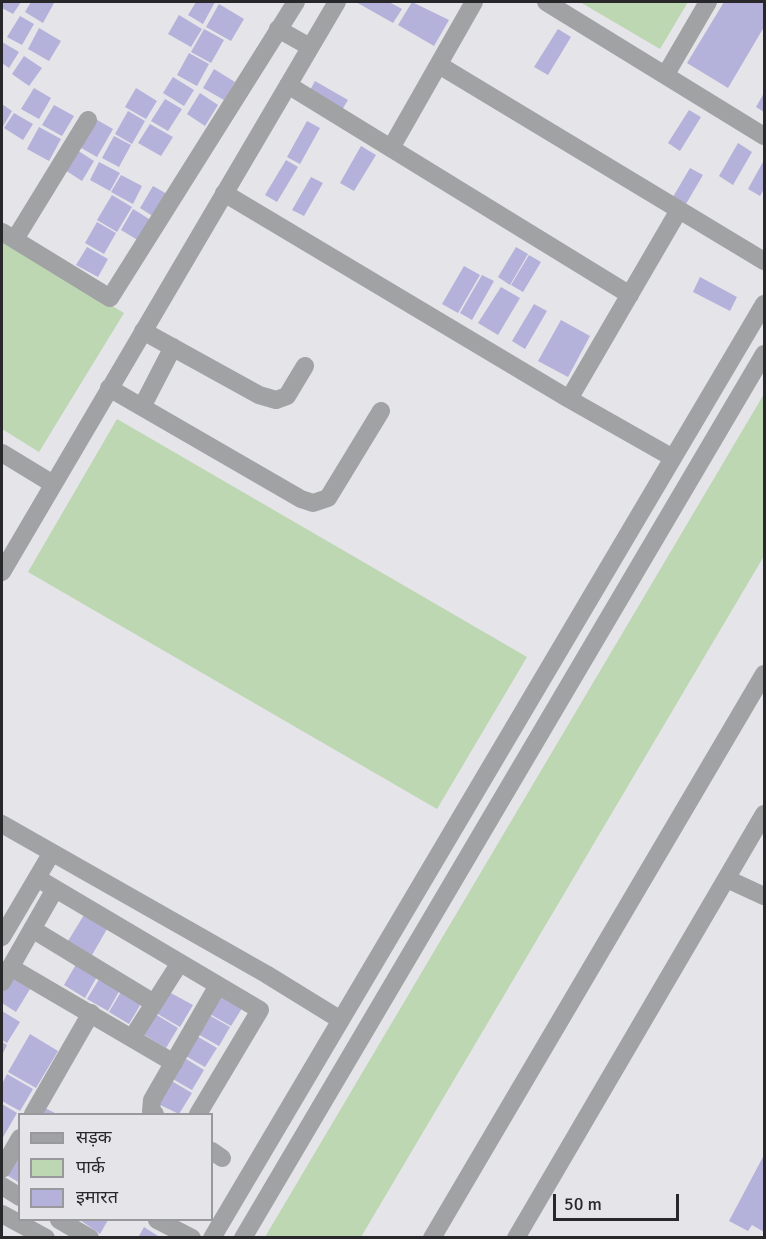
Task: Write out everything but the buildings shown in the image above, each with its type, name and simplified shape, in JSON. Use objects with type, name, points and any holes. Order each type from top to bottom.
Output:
[{"type":"street","points":[[88,120],[8,235],[110,298],[296,2]]},
{"type":"street","points":[[2,572],[337,2]]},
{"type":"street","points":[[392,148],[474,2]]},
{"type":"street","points":[[546,2],[765,136]]},
{"type":"street","points":[[666,74],[708,2]]},
{"type":"street","points":[[278,28],[310,47]]},
{"type":"street","points":[[439,65],[765,261]]},
{"type":"street","points":[[288,85],[630,295]]},
{"type":"street","points":[[224,193],[569,399],[673,458]]},
{"type":"street","points":[[569,399],[679,210]]},
{"type":"street","points":[[212,1238],[339,1019],[765,304]]},
{"type":"street","points":[[143,331],[259,395],[276,400],[287,396],[305,366]]},
{"type":"street","points":[[142,407],[173,347]]},
{"type":"street","points":[[243,1238],[765,354]]},
{"type":"street","points":[[109,388],[301,499],[313,502],[328,498],[381,411]]},
{"type":"street","points":[[2,453],[53,484]]},
{"type":"street","points":[[432,1238],[765,674]]},
{"type":"street","points":[[516,1238],[765,814]]},
{"type":"street","points":[[2,824],[51,854],[266,974],[339,1019]]},
{"type":"street","points":[[2,937],[51,854]]},
{"type":"street","points":[[36,878],[217,987],[260,1010],[199,1113]]},
{"type":"street","points":[[727,879],[765,896]]},
{"type":"street","points":[[54,889],[6,974],[91,1013],[174,1062]]},
{"type":"street","points":[[32,929],[154,1003]]},
{"type":"street","points":[[132,1038],[179,964]]},
{"type":"street","points":[[153,1113],[151,1111],[152,1100],[217,987]]},
{"type":"street","points":[[34,1113],[91,1013]]},
{"type":"street","points":[[2,1169],[18,1141]]},
{"type":"street","points":[[2,1186],[18,1196]]},
{"type":"street","points":[[2,1214],[39,1236]]},
{"type":"street","points":[[61,1221],[90,1238]]},
{"type":"street","points":[[159,1221],[192,1238]]},
{"type":"green space","points":[[580,2],[688,2],[660,49]]},
{"type":"green space","points":[[2,239],[124,313],[39,452],[2,429]]},
{"type":"green space","points":[[764,394],[764,556],[361,1237],[265,1237]]},
{"type":"green space","points":[[117,419],[527,657],[437,809],[28,572]]}]
